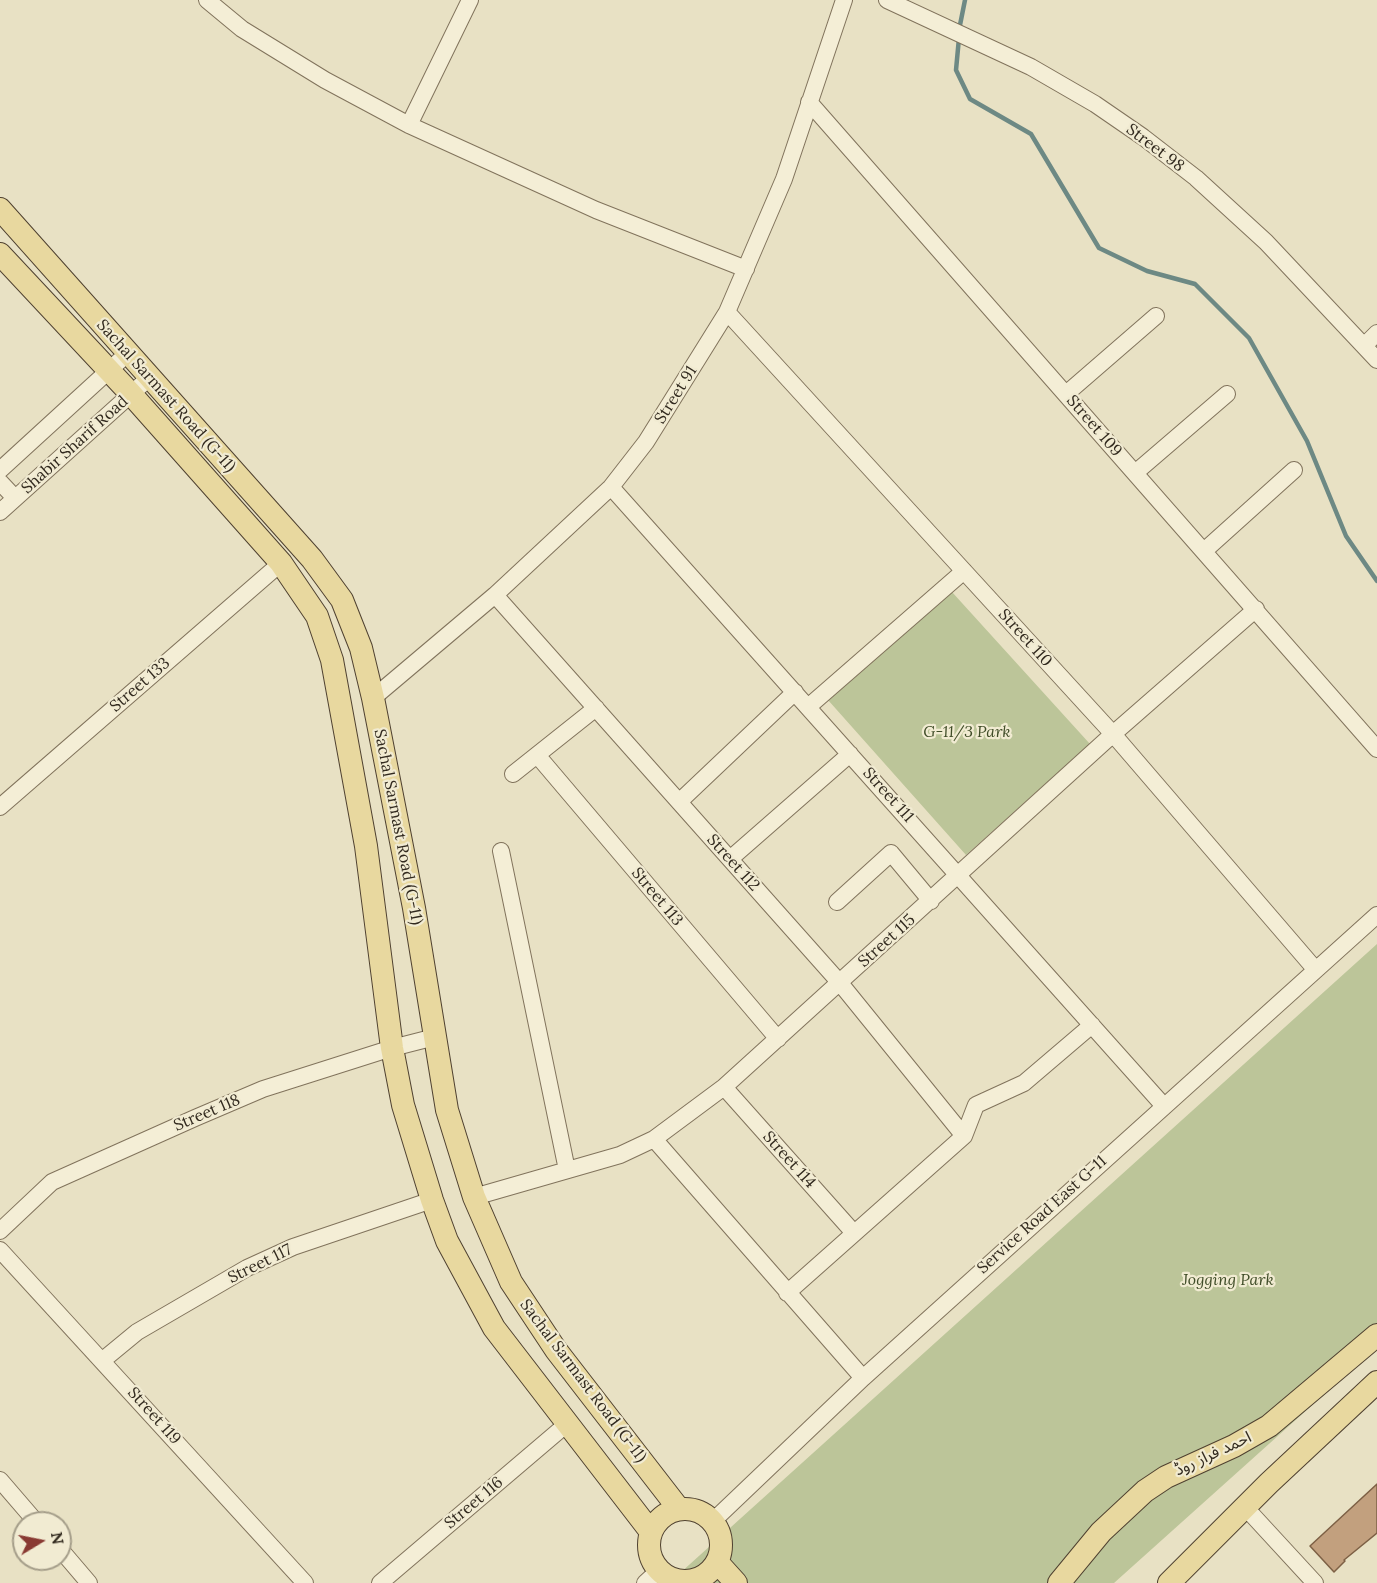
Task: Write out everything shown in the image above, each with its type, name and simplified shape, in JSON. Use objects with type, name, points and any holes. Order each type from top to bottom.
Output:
[{"type":"main road","name":"Sachal Sarmast Road (G-11)","points":[[0,209],[312,559],[342,600],[361,648],[373,698],[414,908],[447,1110],[474,1197],[511,1282],[556,1350],[679,1509]]},
{"type":"main road","name":"Sachal Sarmast Road (G-11)","points":[[0,254],[131,394],[281,563],[317,616],[332,660],[366,846],[392,1048],[403,1105],[432,1200],[447,1241],[494,1328],[651,1532]]},
{"type":"main road","name":"احمد فراز روڈ","points":[[1059,1583],[1101,1532],[1145,1491],[1166,1476],[1234,1446],[1269,1426],[1377,1335]]},
{"type":"main road","points":[[1169,1583],[1245,1507],[1377,1382]]},
{"type":"main road","points":[[679,1509],[697,1511],[713,1521],[721,1541],[717,1562],[702,1577],[692,1582],[652,1576],[651,1532],[657,1521],[667,1513],[679,1509]]},
{"type":"main road","points":[[717,1562],[736,1583]]},
{"type":"street","points":[[207,0],[242,29],[326,80],[409,125],[596,210],[746,269]]},
{"type":"street","points":[[409,125],[470,0]]},
{"type":"street","name":"Street 91","points":[[373,698],[495,595],[610,487],[646,442],[727,312],[784,179],[844,0]]},
{"type":"street","name":"Street 98","points":[[886,0],[1031,67],[1095,104],[1196,178],[1266,242],[1377,360]]},
{"type":"street","name":"Street 109","points":[[809,102],[1377,749]]},
{"type":"street","name":"Street 110","points":[[727,312],[1113,734],[1315,969]]},
{"type":"street","points":[[1066,394],[1156,316]]},
{"type":"street","points":[[1364,346],[1377,333]]},
{"type":"street","name":"Shabir Sharif Road","points":[[0,470],[128,353]]},
{"type":"street","name":"Shabir Sharif Road","points":[[0,512],[150,377]]},
{"type":"street","points":[[1135,473],[1227,394]]},
{"type":"street","points":[[1203,550],[1294,470]]},
{"type":"street","points":[[0,482],[15,498]]},
{"type":"street","name":"Street 111","points":[[610,487],[960,875],[1163,1105]]},
{"type":"street","name":"Street 133","points":[[0,807],[281,563]]},
{"type":"street","points":[[808,707],[964,571]]},
{"type":"street","name":"Street 112","points":[[495,595],[840,983],[964,1136]]},
{"type":"street","name":"Street 115","points":[[474,1197],[620,1155],[654,1139],[724,1087],[931,902],[1113,734],[1256,609]]},
{"type":"street","points":[[679,802],[795,692]]},
{"type":"street","points":[[513,774],[596,708]]},
{"type":"street","points":[[730,860],[850,754]]},
{"type":"street","name":"Street 113","points":[[537,755],[778,1039]]},
{"type":"street","points":[[501,851],[567,1170]]},
{"type":"street","points":[[837,902],[891,854],[931,902]]},
{"type":"street","name":"Service Road East G-11","points":[[713,1521],[863,1378],[1163,1105],[1377,915]]},
{"type":"street","points":[[787,1293],[964,1136],[976,1105],[1024,1083],[1092,1025]]},
{"type":"street","name":"Street 118","points":[[0,1231],[52,1182],[264,1089],[392,1048],[435,1037]]},
{"type":"street","name":"Street 114","points":[[724,1087],[854,1233]]},
{"type":"street","points":[[654,1139],[863,1378]]},
{"type":"street","name":"Street 117","points":[[103,1360],[137,1332],[247,1268],[292,1247],[432,1200]]},
{"type":"street","name":"Street 119","points":[[0,1250],[305,1583]]},
{"type":"street","name":"Street 116","points":[[380,1583],[568,1423]]},
{"type":"street","points":[[0,1480],[27,1511]]},
{"type":"street","points":[[1245,1507],[1315,1583]]},
{"type":"street","points":[[72,1563],[89,1583]]},
{"type":"green space","name":"G-11/3 Park","points":[[952,592],[1090,744],[966,855],[828,700]]},
{"type":"green space","name":"Jogging Park","points":[[1377,944],[1377,1347],[1114,1583],[669,1583]]},
{"type":"building","points":[[1377,1484],[1377,1533],[1344,1560],[1334,1572],[1310,1546]]},
{"type":"waterway","points":[[959,30],[965,0]]},
{"type":"waterway","points":[[959,38],[956,70],[970,99],[1031,134],[1099,248],[1147,271],[1195,284],[1249,338],[1307,441],[1346,536],[1377,581]]}]
